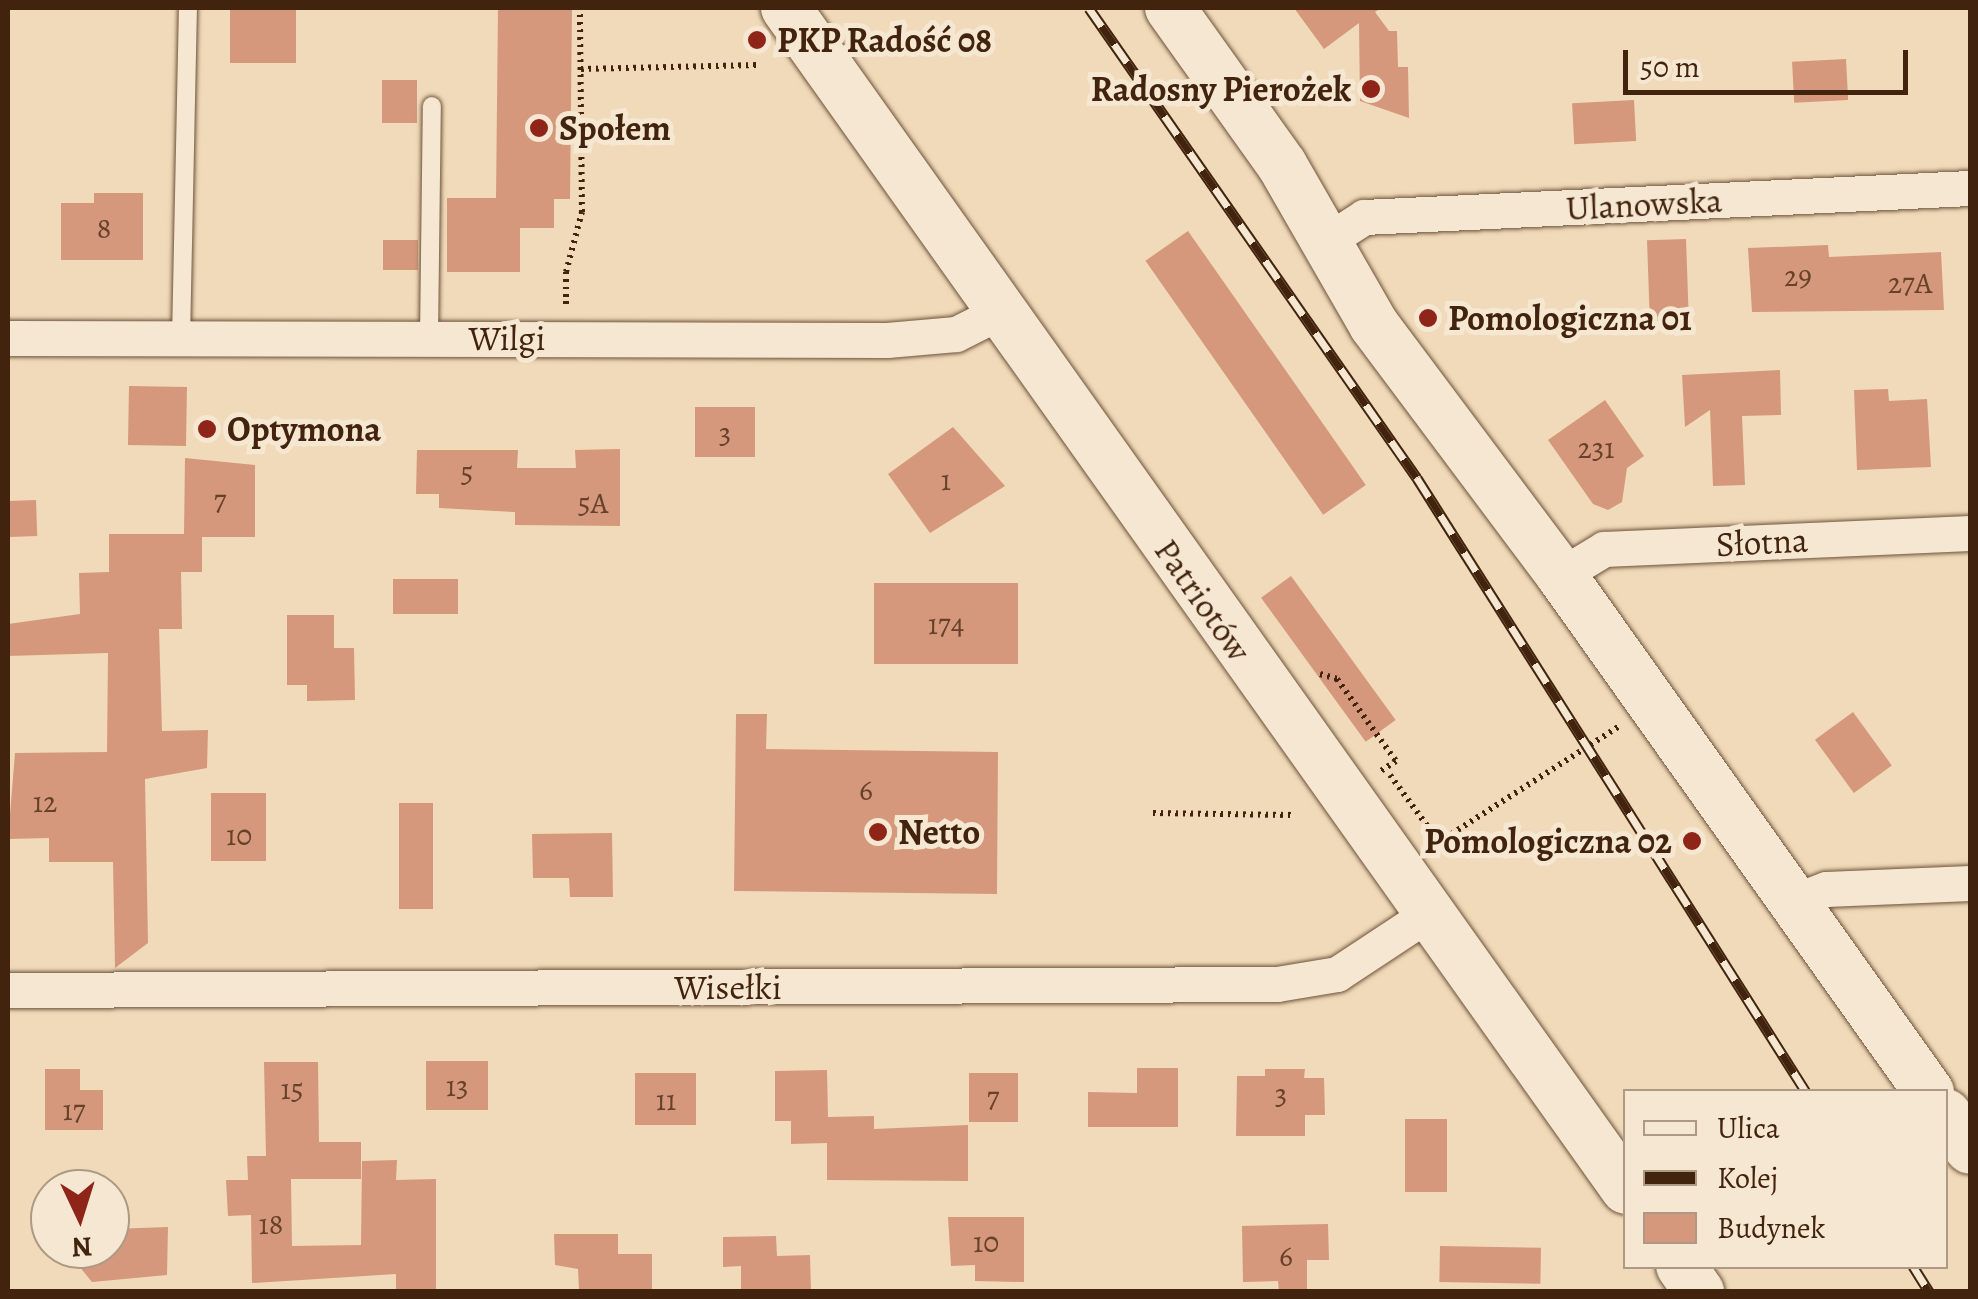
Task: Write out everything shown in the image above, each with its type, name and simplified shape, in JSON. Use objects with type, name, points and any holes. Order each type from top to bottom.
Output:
[{"type":"main road","name":"Patriotów","points":[[786,8],[1623,1186]]},
{"type":"main road","points":[[1170,8],[1282,165],[1382,338],[1561,575],[1927,1089]]},
{"type":"main road","points":[[1948,1117],[1970,1149]]},
{"type":"main road","points":[[1683,1269],[1698,1292]]},
{"type":"street","name":"Ulanowska","points":[[1326,242],[1364,217],[1970,188]]},
{"type":"street","name":"Wilgi","points":[[8,338],[887,340],[956,334],[1000,312]]},
{"type":"street","name":"Słotna","points":[[1561,575],[1604,549],[1970,533]]},
{"type":"street","points":[[1792,902],[1826,889],[1970,884]]},
{"type":"street","name":"Wisełki","points":[[8,990],[1314,980],[1361,962],[1428,914]]},
{"type":"lane","points":[[181,339],[188,8]]},
{"type":"lane","points":[[429,338],[432,106]]},
{"type":"path","points":[[565,337],[566,272],[582,212],[580,8]]},
{"type":"path","points":[[580,70],[757,65]]},
{"type":"path","points":[[1320,674],[1337,680],[1396,761]]},
{"type":"path","points":[[1385,768],[1439,842],[1622,726]]},
{"type":"path","points":[[1153,813],[1296,815]]},
{"type":"building","points":[[230,8],[296,8],[296,63],[230,63]]},
{"type":"building","points":[[498,8],[572,8],[570,199],[554,199],[554,228],[520,228],[520,272],[447,272],[447,198],[496,198]]},
{"type":"building","points":[[1294,8],[1381,8],[1375,12],[1389,31],[1397,31],[1398,67],[1408,67],[1409,118],[1360,101],[1359,23],[1324,49]]},
{"type":"building","points":[[1846,59],[1848,100],[1794,103],[1792,62]]},
{"type":"building","points":[[382,80],[417,80],[417,123],[382,123]]},
{"type":"building","points":[[1634,100],[1636,141],[1574,144],[1572,103]]},
{"type":"building","points":[[94,193],[143,193],[143,260],[61,260],[61,203],[94,203]]},
{"type":"building","points":[[1188,231],[1366,485],[1323,515],[1145,261]]},
{"type":"building","points":[[1686,239],[1689,328],[1650,329],[1647,240]]},
{"type":"building","points":[[383,240],[418,240],[418,270],[383,270]]},
{"type":"building","points":[[1828,245],[1829,257],[1941,252],[1944,310],[1752,312],[1748,248]]},
{"type":"building","points":[[1780,370],[1781,415],[1742,416],[1745,485],[1713,486],[1710,410],[1685,427],[1682,375]]},
{"type":"building","points":[[129,386],[187,387],[186,446],[128,445]]},
{"type":"building","points":[[1888,389],[1889,401],[1927,399],[1931,467],[1857,470],[1854,390]]},
{"type":"building","points":[[1605,400],[1644,456],[1627,468],[1622,502],[1608,510],[1593,504],[1548,440]]},
{"type":"building","points":[[695,407],[755,407],[755,457],[695,457]]},
{"type":"building","points":[[953,427],[1005,486],[930,533],[888,474]]},
{"type":"building","points":[[620,449],[620,526],[515,525],[515,512],[439,508],[439,494],[416,494],[417,450],[518,450],[517,468],[576,468],[575,450]]},
{"type":"building","points":[[185,458],[255,465],[255,537],[202,537],[202,572],[181,572],[182,629],[159,629],[162,731],[208,730],[207,768],[145,779],[148,943],[115,968],[113,862],[49,862],[49,838],[8,839],[15,753],[107,752],[108,653],[8,656],[8,624],[80,614],[79,573],[109,572],[109,534],[184,534]]},
{"type":"building","points":[[36,500],[37,536],[9,537],[8,501]]},
{"type":"building","points":[[1291,576],[1396,720],[1366,742],[1261,598]]},
{"type":"building","points":[[393,579],[458,579],[458,614],[393,614]]},
{"type":"building","points":[[874,583],[1018,583],[1018,664],[874,664]]},
{"type":"building","points":[[287,615],[334,615],[334,648],[354,648],[355,700],[307,701],[307,685],[287,685]]},
{"type":"building","points":[[1853,712],[1892,765],[1854,793],[1815,740]]},
{"type":"building","points":[[736,714],[767,714],[766,749],[998,752],[997,894],[734,891]]},
{"type":"building","points":[[211,793],[266,793],[266,861],[211,861]]},
{"type":"building","points":[[399,803],[433,803],[433,909],[399,909]]},
{"type":"building","points":[[612,833],[613,897],[570,897],[569,878],[533,878],[532,834]]},
{"type":"building","points":[[426,1061],[488,1061],[488,1110],[426,1110]]},
{"type":"building","points":[[264,1062],[318,1062],[319,1142],[361,1142],[361,1179],[291,1179],[292,1246],[361,1245],[362,1161],[397,1160],[396,1180],[436,1179],[436,1292],[396,1292],[396,1274],[252,1283],[251,1215],[228,1216],[226,1180],[248,1180],[247,1156],[266,1156]]},
{"type":"building","points":[[1137,1068],[1178,1068],[1178,1127],[1088,1127],[1088,1092],[1137,1093]]},
{"type":"building","points":[[45,1069],[80,1069],[80,1090],[103,1090],[103,1130],[45,1130]]},
{"type":"building","points":[[1265,1069],[1305,1069],[1304,1078],[1324,1078],[1325,1115],[1305,1115],[1305,1136],[1236,1136],[1237,1076],[1265,1076]]},
{"type":"building","points":[[827,1070],[828,1117],[874,1116],[874,1129],[968,1125],[968,1181],[827,1180],[827,1143],[791,1144],[791,1121],[775,1121],[775,1071]]},
{"type":"building","points":[[635,1073],[696,1073],[696,1125],[635,1125]]},
{"type":"building","points":[[969,1073],[1018,1073],[1018,1122],[969,1122]]},
{"type":"building","points":[[1405,1119],[1447,1119],[1447,1192],[1405,1192]]},
{"type":"building","points":[[948,1217],[1024,1217],[1024,1282],[975,1281],[975,1265],[951,1266]]},
{"type":"building","points":[[1328,1224],[1329,1260],[1307,1260],[1307,1292],[1279,1292],[1278,1281],[1243,1282],[1242,1226]]},
{"type":"building","points":[[168,1227],[167,1275],[92,1282],[81,1269],[130,1269],[130,1228]]},
{"type":"building","points":[[554,1234],[618,1234],[618,1254],[652,1254],[652,1292],[579,1290],[578,1269],[555,1265]]},
{"type":"building","points":[[776,1236],[777,1256],[810,1255],[811,1292],[741,1290],[741,1266],[723,1267],[723,1237]]},
{"type":"building","points":[[1440,1246],[1541,1248],[1540,1284],[1439,1282]]},
{"type":"railway","points":[[1089,8],[1417,478],[1804,1089]]},
{"type":"railway","points":[[1915,1269],[1929,1292]]},
{"type":"place","name":"PKP Radość 08","points":[[757,40]]},
{"type":"place","name":"Radosny Pierożek","points":[[1371,89]]},
{"type":"place","name":"Społem","points":[[539,128]]},
{"type":"place","name":"Pomologiczna 01","points":[[1428,318]]},
{"type":"place","name":"Optymona","points":[[207,429]]},
{"type":"place","name":"Netto","points":[[878,832]]},
{"type":"place","name":"Pomologiczna 02","points":[[1692,841]]}]
